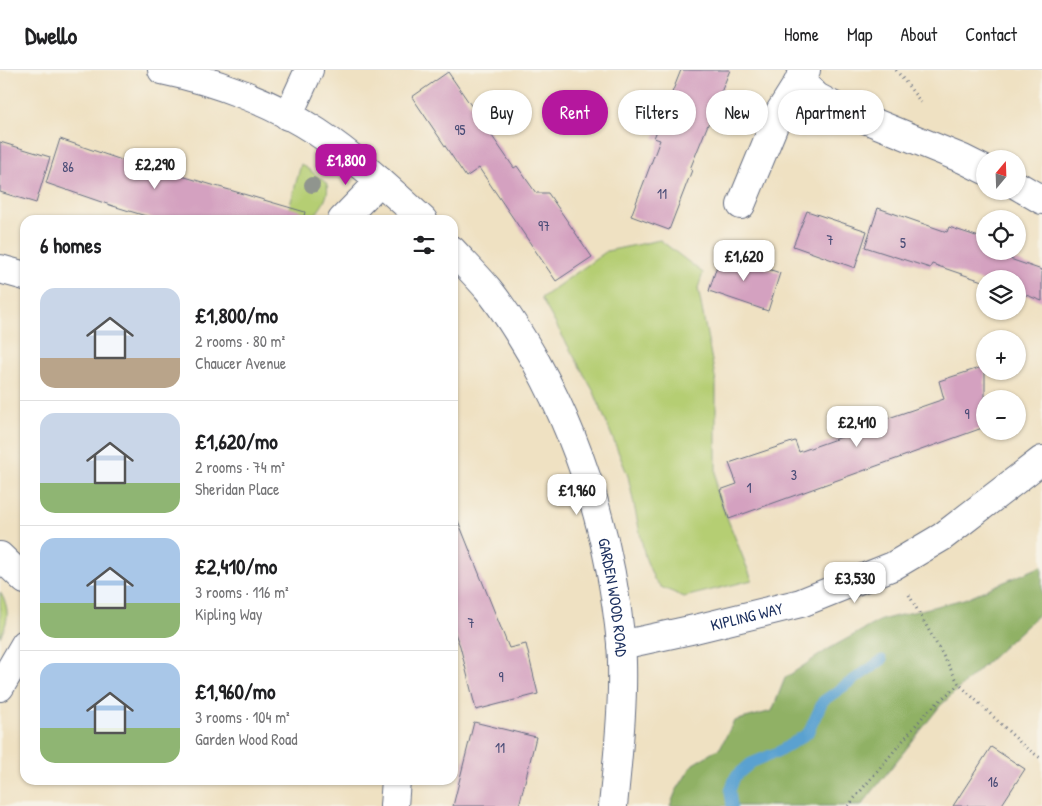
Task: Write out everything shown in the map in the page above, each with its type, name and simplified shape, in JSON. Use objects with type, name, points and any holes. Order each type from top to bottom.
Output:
[{"type":"street","points":[[162,70],[191,76],[232,90],[317,132],[380,181],[417,215]]},
{"type":"street","points":[[288,116],[309,70]]},
{"type":"street","points":[[741,205],[779,113],[802,75],[817,97],[836,108],[976,166]]},
{"type":"street","points":[[347,215],[380,181]]},
{"type":"street","points":[[1026,191],[1042,200]]},
{"type":"street","name":"GARDEN WOOD ROAD","points":[[458,257],[494,298],[524,342],[558,402],[590,485],[606,538],[621,644],[618,740],[613,806]]},
{"type":"street","points":[[0,269],[20,275]]},
{"type":"street","name":"KIPLING WAY","points":[[621,644],[695,629],[801,602],[893,566],[942,537],[1042,460]]},
{"type":"street","points":[[0,556],[20,575]]},
{"type":"street","points":[[0,687],[20,653]]},
{"type":"street","points":[[394,806],[396,785]]},
{"type":"path","points":[[893,566],[959,684],[1026,748],[1042,759]]},
{"type":"path","points":[[848,806],[926,713],[959,684]]},
{"type":"green space","points":[[301,164],[326,182],[326,197],[314,215],[287,215]]},
{"type":"green space","points":[[660,240],[703,273],[698,288],[716,382],[716,490],[752,580],[684,597],[661,587],[654,579],[645,557],[628,476],[594,392],[541,298],[607,251]]},
{"type":"green space","points":[[1042,566],[1042,611],[940,706],[861,806],[670,806],[676,791],[693,764],[720,748],[734,721],[772,711],[785,678],[830,648],[881,620],[964,599]]},
{"type":"green space","points":[[0,592],[7,609],[7,620],[0,637]]},
{"type":"building","points":[[681,70],[730,70],[722,90],[706,90],[706,129],[669,230],[631,216],[660,140],[654,138],[655,135],[696,135],[696,90],[673,90]]},
{"type":"building","points":[[448,72],[472,107],[472,135],[491,135],[514,168],[517,166],[536,193],[548,193],[592,257],[556,281],[479,168],[466,177],[412,97]]},
{"type":"building","points":[[60,139],[160,173],[161,170],[305,212],[304,215],[143,215],[46,183]]},
{"type":"building","points":[[0,142],[50,157],[36,203],[0,192]]},
{"type":"building","points":[[878,208],[947,232],[949,227],[976,236],[976,260],[1013,260],[1042,270],[1042,301],[1026,295],[1026,270],[976,270],[976,279],[932,264],[930,268],[865,247]]},
{"type":"building","points":[[807,211],[867,231],[855,268],[793,246]]},
{"type":"building","points":[[721,253],[780,273],[768,311],[709,291]]},
{"type":"building","points":[[976,369],[976,380],[985,380],[985,390],[976,390],[976,430],[729,519],[720,490],[737,484],[729,463],[795,441],[799,452],[944,399],[939,381]]},
{"type":"building","points":[[458,521],[509,648],[526,644],[538,694],[476,710],[458,641]]},
{"type":"building","points":[[474,722],[536,737],[519,806],[453,806]]},
{"type":"building","points":[[991,747],[1025,769],[1001,806],[953,806]]},
{"type":"waterway","points":[[732,806],[730,791],[735,777],[751,763],[780,751],[808,733],[823,701],[882,660]]}]
